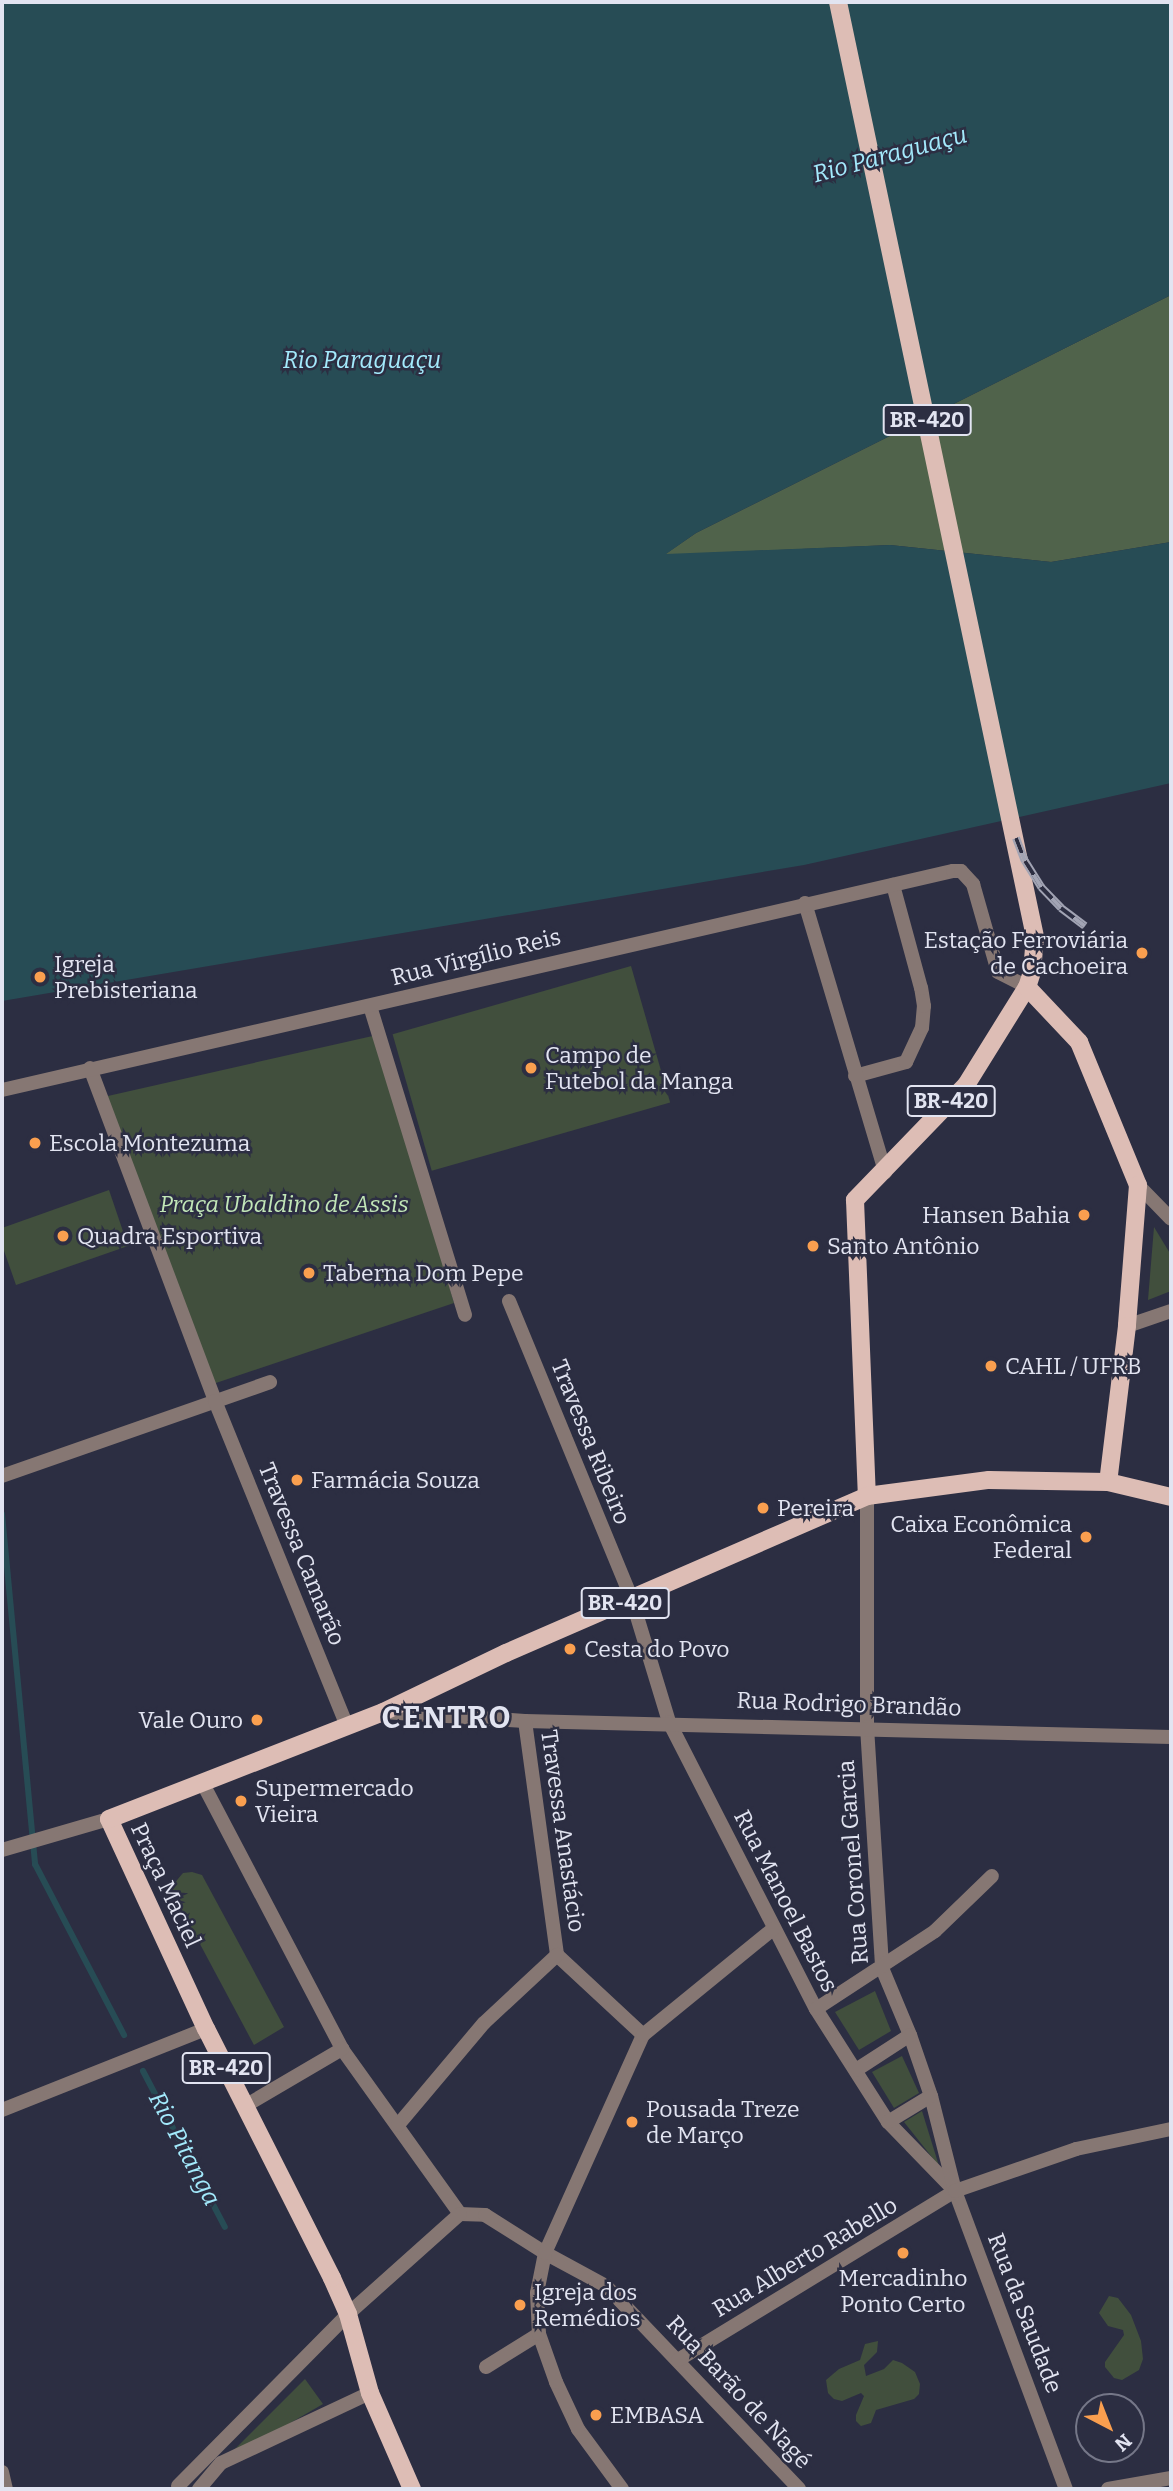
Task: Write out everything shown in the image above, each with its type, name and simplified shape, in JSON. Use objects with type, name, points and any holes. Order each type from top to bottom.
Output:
[{"type":"main road","name":"BR-420","points":[[838,2],[1035,937],[1032,972],[1027,987],[966,1085],[885,1172],[855,1200],[867,1496]]},
{"type":"main road","points":[[1027,987],[1079,1042],[1138,1185],[1127,1326],[1108,1482],[1171,1497]]},
{"type":"main road","name":"BR-420","points":[[202,1782],[346,1724],[383,1712],[506,1653],[867,1496],[989,1480],[1108,1482]]},
{"type":"main road","name":"Praça Maciel","points":[[202,1782],[109,1819],[206,2029],[348,2314]]},
{"type":"main road","name":"BR-420","points":[[348,2314],[370,2393],[412,2489]]},
{"type":"street","name":"Rua Virgílio Reis","points":[[2,1090],[805,903],[961,871],[973,884],[998,972],[1027,987]]},
{"type":"street","points":[[855,1076],[906,1062],[922,1028],[924,1006],[921,988],[893,885]]},
{"type":"street","points":[[805,903],[885,1172]]},
{"type":"street","points":[[370,1006],[465,1315]]},
{"type":"street","points":[[90,1068],[215,1401]]},
{"type":"street","points":[[1138,1185],[1171,1219]]},
{"type":"street","name":"Travessa Ribeiro","points":[[509,1301],[632,1600]]},
{"type":"street","points":[[1127,1326],[1171,1311]]},
{"type":"street","points":[[2,1476],[270,1382]]},
{"type":"street","name":"Travessa Camarão","points":[[215,1401],[346,1724]]},
{"type":"street","name":"Rua Coronel Garcia","points":[[867,1496],[867,1727],[882,1968],[910,2035],[931,2096],[955,2191]]},
{"type":"street","name":"Rua Manoel Bastos","points":[[632,1600],[669,1722],[816,2009],[888,2122],[955,2191]]},
{"type":"street","name":"Rua Rodrigo Brandão","points":[[383,1712],[525,1720],[1171,1737]]},
{"type":"street","name":"Travessa Anastácio","points":[[525,1720],[557,1955],[643,2035]]},
{"type":"street","points":[[202,1782],[342,2049],[460,2214]]},
{"type":"street","points":[[2,1850],[109,1819]]},
{"type":"street","points":[[816,2009],[935,1931],[992,1876]]},
{"type":"street","points":[[622,2489],[578,2429],[555,2382],[539,2334],[537,2293],[545,2253],[643,2035],[774,1930]]},
{"type":"street","points":[[398,2125],[484,2023],[557,1955]]},
{"type":"street","points":[[2,2110],[206,2029]]},
{"type":"street","points":[[856,2070],[910,2035]]},
{"type":"street","points":[[245,2106],[342,2049]]},
{"type":"street","points":[[888,2122],[931,2096]]},
{"type":"street","name":"Rua Alberto Rabello","points":[[678,2360],[955,2191],[1076,2149],[1171,2129]]},
{"type":"street","name":"Rua da Saudade","points":[[955,2191],[1066,2489]]},
{"type":"street","points":[[173,2487],[348,2314],[460,2214],[485,2215],[545,2253]]},
{"type":"street","name":"Rua Barão de Nagé","points":[[545,2253],[606,2286],[799,2489]]},
{"type":"street","points":[[486,2367],[539,2334]]},
{"type":"street","points":[[173,2487],[370,2393]]},
{"type":"street","points":[[199,2489],[221,2463]]},
{"type":"street","points":[[2,2472],[6,2489]]},
{"type":"street","points":[[1108,2489],[1171,2479]]},
{"type":"green space","name":"Campo de Futebol da Manga","points":[[631,966],[670,1102],[432,1171],[393,1034]]},
{"type":"green space","name":"Praça Ubaldino de Assis","points":[[377,1035],[454,1303],[207,1386],[99,1098]]},
{"type":"green space","name":"Quadra Esportiva","points":[[109,1190],[128,1246],[16,1285],[2,1245],[2,1228]]},
{"type":"green space","points":[[1154,1227],[1171,1255],[1171,1291],[1148,1300]]},
{"type":"green space","points":[[183,1873],[202,1875],[284,2027],[254,2045],[170,1888]]},
{"type":"green space","points":[[875,1991],[891,2031],[859,2050],[835,2012]]},
{"type":"green space","points":[[902,2056],[919,2093],[894,2108],[872,2072]]},
{"type":"green space","points":[[922,2111],[939,2166],[904,2122]]},
{"type":"green space","points":[[1109,2296],[1118,2298],[1131,2315],[1141,2341],[1143,2359],[1139,2370],[1122,2380],[1114,2378],[1105,2367],[1105,2362],[1124,2335],[1123,2330],[1108,2326],[1099,2313]]},
{"type":"green space","points":[[878,2341],[877,2352],[864,2365],[866,2376],[884,2369],[893,2360],[902,2363],[915,2372],[920,2384],[919,2394],[914,2399],[876,2410],[871,2423],[861,2426],[856,2421],[856,2415],[864,2396],[861,2393],[842,2401],[834,2399],[828,2393],[826,2380],[839,2369],[860,2360],[865,2344]]},
{"type":"green space","points":[[305,2379],[323,2404],[221,2463]]},
{"type":"shaded area","points":[[1171,295],[1171,542],[1051,562],[890,545],[664,555],[696,533]]},
{"type":"water","name":"Rio Paraguaçu","points":[[2,2],[1171,2],[1171,295],[696,533],[666,554],[890,545],[1051,562],[1171,542],[1171,783],[804,865],[2,1001]]},
{"type":"waterway","points":[[2,1514],[35,1864],[124,2035]]},
{"type":"waterway","name":"Rio Pitanga","points":[[143,2071],[225,2227]]},
{"type":"railway","points":[[1016,838],[1025,861],[1041,887],[1061,908],[1085,926]]},
{"type":"place","name":"Estação Ferroviária de Cachoeira","points":[[1142,953]]},
{"type":"place","name":"Igreja Prebisteriana","points":[[40,977]]},
{"type":"place","name":"Campo de Futebol da Manga","points":[[531,1068]]},
{"type":"place","name":"Escola Montezuma","points":[[35,1143]]},
{"type":"place","name":"Hansen Bahia","points":[[1084,1215]]},
{"type":"place","name":"Quadra Esportiva","points":[[63,1236]]},
{"type":"place","name":"Santo Antônio","points":[[813,1246]]},
{"type":"place","name":"Taberna Dom Pepe","points":[[309,1273]]},
{"type":"place","name":"CAHL / UFRB","points":[[991,1366]]},
{"type":"place","name":"Farmácia Souza","points":[[297,1480]]},
{"type":"place","name":"Pereira","points":[[763,1508]]},
{"type":"place","name":"Caixa Econômica Federal","points":[[1086,1537]]},
{"type":"place","name":"Cesta do Povo","points":[[570,1649]]},
{"type":"place","name":"Vale Ouro","points":[[257,1720]]},
{"type":"place","name":"Supermercado Vieira","points":[[241,1801]]},
{"type":"place","name":"Pousada Treze de Março","points":[[632,2122]]},
{"type":"place","name":"Mercadinho Ponto Certo","points":[[903,2253]]},
{"type":"place","name":"Igreja dos Remédios","points":[[520,2305]]},
{"type":"place","name":"EMBASA","points":[[596,2415]]},
{"type":"district","name":"CENTRO","points":[[447,1718]]}]
